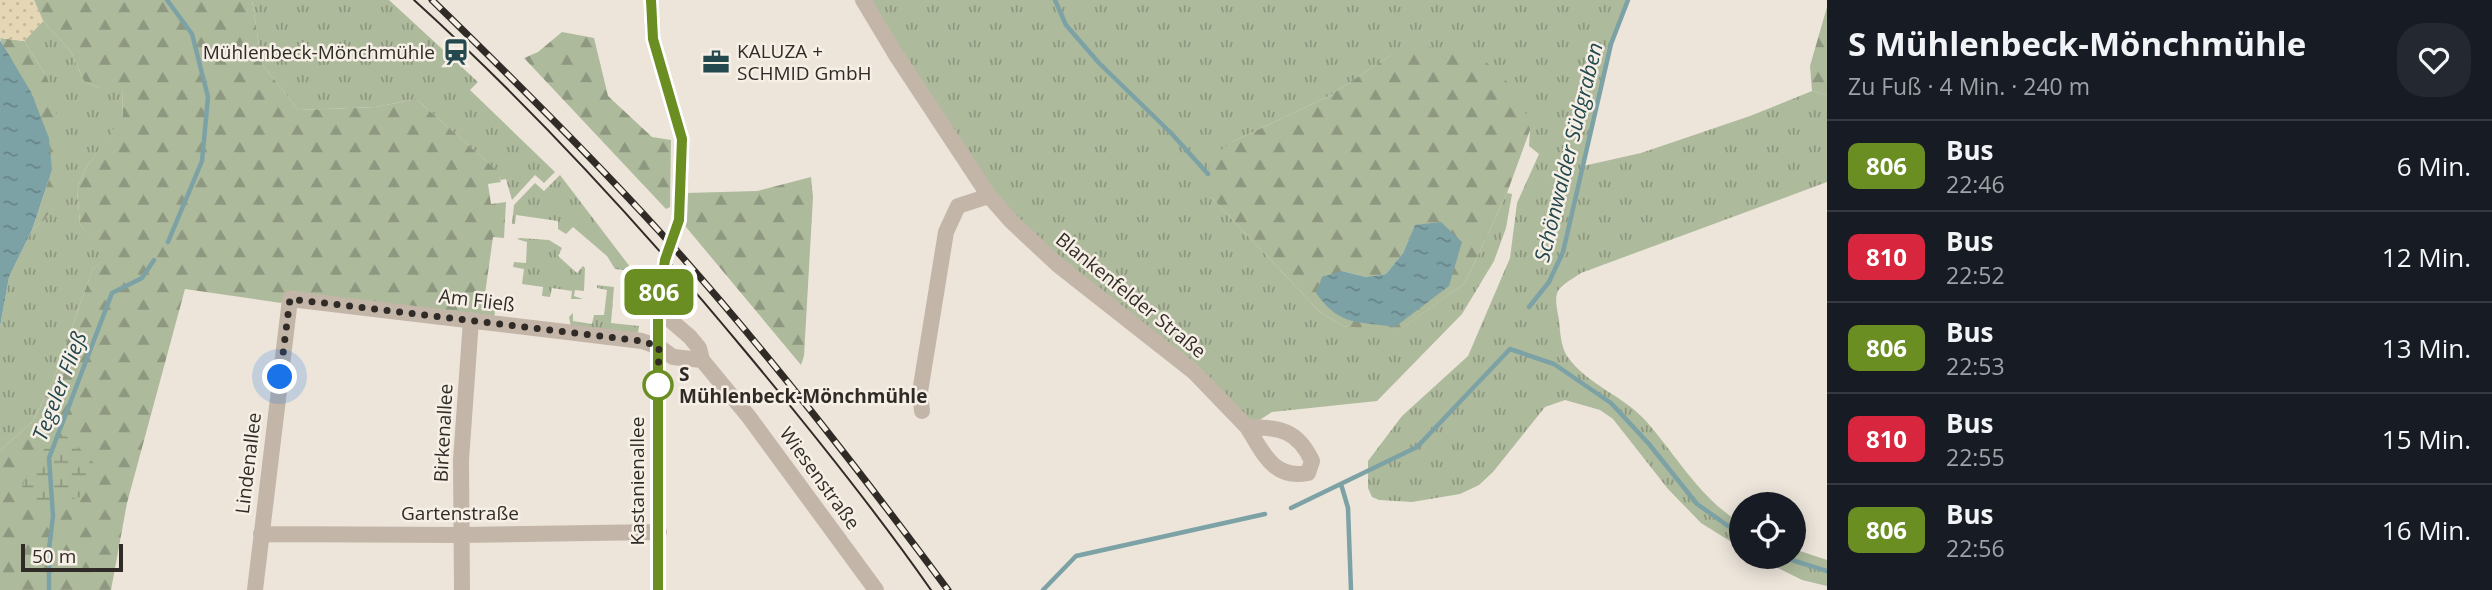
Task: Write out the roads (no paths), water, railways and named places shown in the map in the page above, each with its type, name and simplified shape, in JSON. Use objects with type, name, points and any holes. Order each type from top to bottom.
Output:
[{"type":"street","name":"Kastanienallee","points":[[652,0],[653,39],[682,139],[679,220],[662,272],[658,316],[658,590]]},
{"type":"street","name":"Blankenfelder Straße","points":[[863,0],[989,196],[1011,221],[1058,265],[1194,372],[1247,427]]},
{"type":"street","points":[[922,411],[920,392],[946,232],[958,206],[989,196]]},
{"type":"street","name":"Am Fließ","points":[[290,299],[642,341],[659,347]]},
{"type":"street","name":"Lindenallee","points":[[255,590],[290,299]]},
{"type":"street","name":"Wiesenstraße","points":[[658,316],[668,318],[699,348],[702,360],[749,417],[876,590]]},
{"type":"street","name":"Birkenallee","points":[[462,590],[461,460],[471,320]]},
{"type":"street","points":[[659,347],[673,357],[702,360]]},
{"type":"street","name":"Gartenstraße","points":[[261,534],[659,531]]},
{"type":"water","points":[[0,40],[31,92],[49,138],[52,170],[32,230],[9,277],[0,327]]},
{"type":"water","points":[[1441,222],[1462,242],[1449,286],[1395,327],[1360,323],[1342,317],[1333,312],[1316,293],[1322,277],[1342,271],[1366,277],[1386,274],[1403,253],[1415,225]]},
{"type":"waterway","name":"Tegeler Fließ","points":[[167,0],[192,34],[208,97],[202,161],[168,242]]},
{"type":"waterway","points":[[1055,0],[1066,25],[1099,63],[1171,133],[1208,174]]},
{"type":"waterway","name":"Schönwalder Südgraben","points":[[1529,307],[1549,282],[1563,252],[1611,44],[1628,0]]},
{"type":"waterway","name":"Tegeler Fließ","points":[[49,590],[49,549],[53,516],[49,458],[112,293],[142,278],[154,260]]},
{"type":"waterway","points":[[1291,508],[1417,447],[1510,349],[1554,364],[1611,403],[1649,444],[1697,504],[1729,527]]},
{"type":"waterway","points":[[1341,484],[1348,508],[1351,590]]},
{"type":"waterway","name":"Schönwalder Südgraben","points":[[1043,590],[1076,556],[1265,514]]},
{"type":"waterway","points":[[1806,564],[1827,571]]},
{"type":"tram line","points":[[414,0],[502,83],[667,259],[817,439],[931,590]]},
{"type":"railway","points":[[432,0],[575,143],[697,274],[808,407],[948,590]]},
{"type":"place","name":"Mühlenbeck-Mönchmühle","points":[[456,52]]},
{"type":"place","name":"KALUZA + SCHMID GmbH","points":[[716,62]]},
{"type":"place","name":"S Mühlenbeck-Mönchmühle","points":[[658,385]]}]
